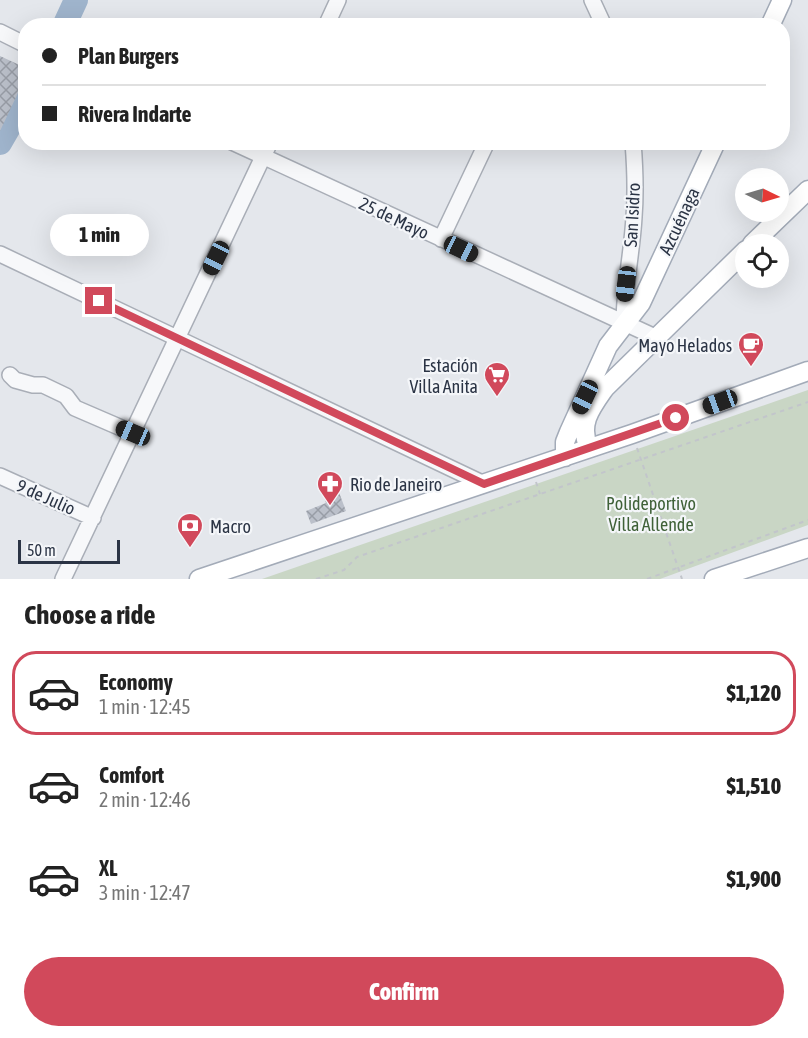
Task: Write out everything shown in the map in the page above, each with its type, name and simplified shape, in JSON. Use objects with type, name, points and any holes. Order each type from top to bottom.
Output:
[{"type":"main road","points":[[774,18],[782,0]]},
{"type":"main road","name":"Azcuénaga","points":[[565,457],[569,432],[608,346],[636,311],[712,150]]},
{"type":"main road","points":[[762,234],[808,190]]},
{"type":"main road","points":[[590,448],[584,432],[589,414],[605,388],[735,261]]},
{"type":"main road","points":[[602,359],[604,367],[609,370],[624,369]]},
{"type":"main road","points":[[199,579],[243,572],[808,370]]},
{"type":"main road","points":[[724,577],[808,548]]},
{"type":"street","points":[[330,18],[338,0]]},
{"type":"street","points":[[592,0],[600,18]]},
{"type":"street","points":[[0,32],[18,41]]},
{"type":"street","name":"25 de Mayo","points":[[248,150],[655,337]]},
{"type":"street","points":[[63,579],[266,150]]},
{"type":"street","points":[[441,239],[483,150]]},
{"type":"street","name":"San Isidro","points":[[624,324],[624,305],[634,219],[633,150]]},
{"type":"street","points":[[0,254],[484,484]]},
{"type":"street","points":[[10,375],[15,380],[43,385],[58,392],[66,396],[75,408],[133,433]]},
{"type":"street","name":"9 de Julio","points":[[0,476],[93,518]]},
{"type":"path","points":[[316,579],[344,570],[357,557],[808,402]]},
{"type":"path","points":[[633,434],[682,579]]},
{"type":"path","points":[[647,579],[808,520]]},
{"type":"green space","name":"Polideportivo Villa Allende","points":[[808,390],[808,525],[660,579],[262,579]]},
{"type":"building","points":[[0,56],[18,64],[18,93],[0,131]]},
{"type":"building","name":"Rio de Janeiro","points":[[337,487],[346,511],[311,524],[306,511],[326,503],[322,492]]},
{"type":"waterway","points":[[68,18],[76,0]]},
{"type":"waterway","points":[[0,143],[18,112]]},
{"type":"place","name":"Mayo Helados","points":[[751,368]]},
{"type":"place","name":"Estación Villa Anita","points":[[497,398]]},
{"type":"place","name":"Rio de Janeiro","points":[[330,507]]},
{"type":"place","name":"Macro","points":[[190,549]]},
{"type":"route","points":[[99,301],[484,484],[676,418]]}]
